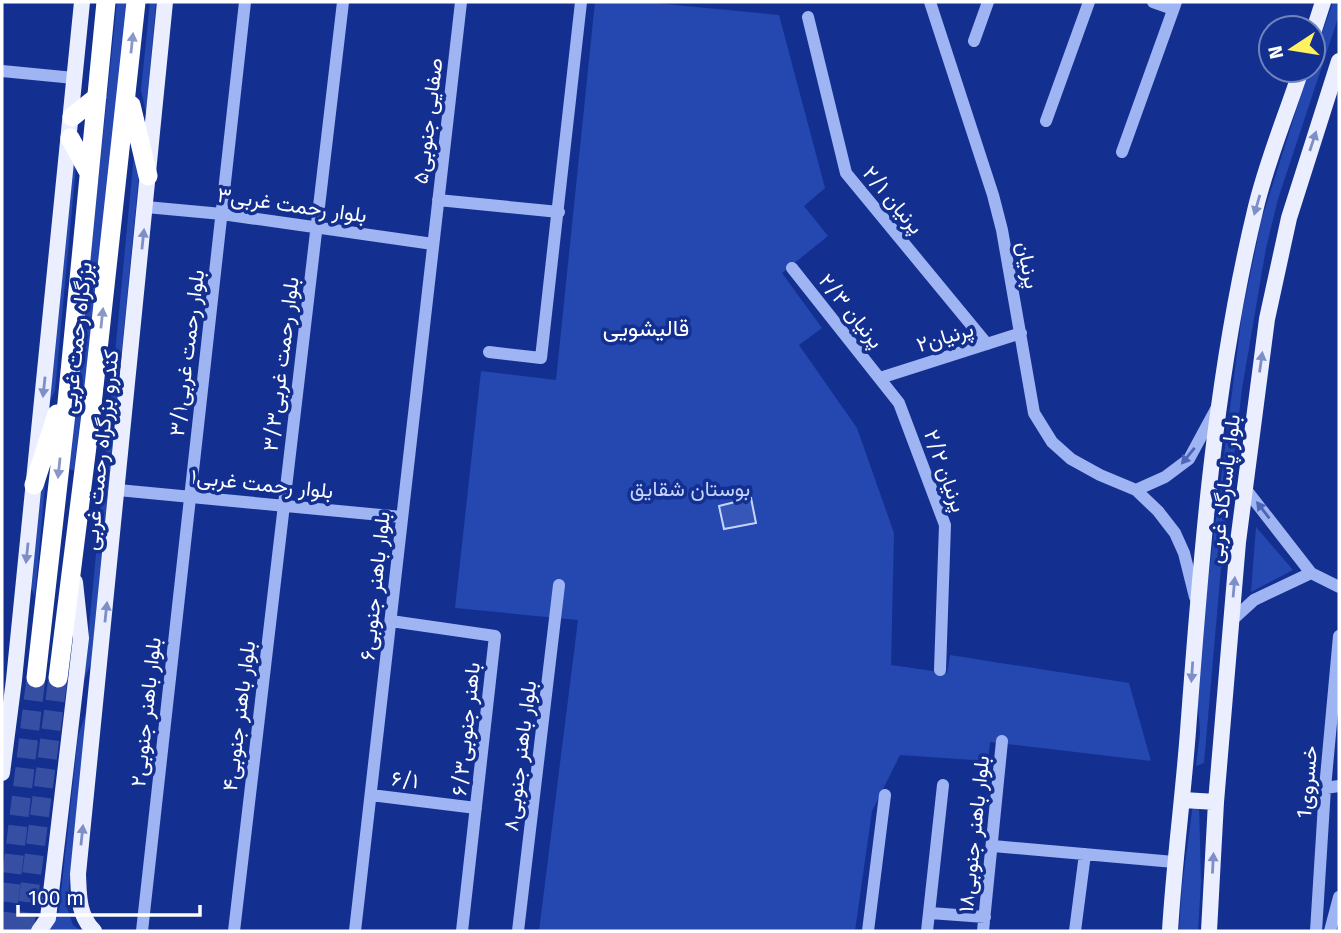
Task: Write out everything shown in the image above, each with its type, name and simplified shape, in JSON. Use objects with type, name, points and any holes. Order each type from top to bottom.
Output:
[{"type":"highway","name":"بزرگراه رحمت غربی","points":[[36,678],[106,2]]},
{"type":"highway","name":"بزرگراه رحمت غربی","points":[[58,678],[91,414],[136,2]]},
{"type":"highway","points":[[127,91],[148,176]]},
{"type":"highway","points":[[72,117],[97,97]]},
{"type":"highway","points":[[70,138],[89,173]]},
{"type":"highway","points":[[34,485],[69,376]]},
{"type":"main road","points":[[2,773],[8,679],[34,485],[82,2]]},
{"type":"main road","name":"کندرو بزرگراه رحمت غربی","points":[[94,931],[86,923],[79,903],[78,874],[165,2]]},
{"type":"main road","name":"بلوار پاسارگاد غربی","points":[[1209,931],[1216,802],[1244,487],[1272,288],[1289,218],[1336,84],[1339,61]]},
{"type":"main road","name":"بلوار پاسارگاد غربی","points":[[1170,931],[1207,506],[1235,298],[1255,208],[1296,84]]},
{"type":"main road","points":[[41,927],[70,737],[81,638],[72,557]]},
{"type":"main road","points":[[70,737],[99,680]]},
{"type":"main road","points":[[1183,800],[1216,802]]},
{"type":"street","name":"بلوار رحمت غربی۳/۱","points":[[189,497],[245,2]]},
{"type":"street","name":"بلوار رحمت غربی۳/۳","points":[[283,506],[343,2]]},
{"type":"street","name":"صفایی جنوبی۵","points":[[433,244],[461,2]]},
{"type":"street","points":[[489,352],[541,358],[581,2]]},
{"type":"street","name":"پرنیان","points":[[930,2],[1002,230],[1034,413],[1052,442],[1071,459],[1136,491],[1158,510],[1175,533],[1184,553],[1197,607]]},
{"type":"street","points":[[974,41],[988,2]]},
{"type":"street","points":[[1046,121],[1089,2]]},
{"type":"street","points":[[1122,152],[1175,6],[1153,2]]},
{"type":"street","name":"پرنیان ۲/۱","points":[[808,16],[846,173],[987,344]]},
{"type":"street","points":[[2,71],[74,78]]},
{"type":"street","points":[[438,200],[559,212]]},
{"type":"street","name":"بلوار رحمت غربی۳","points":[[146,207],[317,226],[433,244]]},
{"type":"street","name":"بلوار باهنر جنوبی۶","points":[[355,931],[433,244]]},
{"type":"street","name":"پرنیان ۲/۳","points":[[792,268],[880,378]]},
{"type":"street","name":"پرنیان۲","points":[[880,378],[1021,333]]},
{"type":"street","name":"پرنیان ۲/۲","points":[[880,378],[900,403],[945,525],[940,670]]},
{"type":"street","points":[[1136,491],[1165,477],[1189,459],[1221,401]]},
{"type":"street","points":[[1244,487],[1311,573],[1339,587]]},
{"type":"street","name":"بلوار رحمت غربی۱","points":[[118,489],[402,517]]},
{"type":"street","name":"بلوار باهنر جنوبی۲","points":[[142,931],[189,497]]},
{"type":"street","name":"بلوار باهنر جنوبی۴","points":[[234,931],[283,506]]},
{"type":"street","points":[[1231,621],[1254,600],[1311,573]]},
{"type":"street","name":"۸بلوار باهنر جنوبی","points":[[519,931],[559,585]]},
{"type":"street","name":"۶/۳باهنر جنوبی","points":[[391,621],[495,636],[462,931]]},
{"type":"street","name":"خسروى1","points":[[1315,931],[1339,636]]},
{"type":"street","name":"۱۸بلوار باهنر جنوبی","points":[[983,931],[1002,741]]},
{"type":"street","points":[[927,931],[943,785]]},
{"type":"street","points":[[1325,788],[1339,786]]},
{"type":"street","name":"۶/۱","points":[[371,795],[476,808]]},
{"type":"street","points":[[868,931],[886,795]]},
{"type":"street","points":[[993,846],[1174,862]]},
{"type":"street","points":[[1075,931],[1085,854]]},
{"type":"street","points":[[1330,931],[1339,897]]},
{"type":"street","points":[[930,913],[985,916]]},
{"type":"green space","points":[[117,2],[127,2],[106,219],[74,470],[68,469]]},
{"type":"green space","points":[[150,2],[156,2],[146,113],[141,90]]},
{"type":"green space","name":"بوستان شقایق","points":[[595,2],[644,2],[779,15],[825,188],[804,206],[828,236],[782,273],[822,328],[799,345],[857,428],[894,533],[891,665],[947,673],[950,655],[1129,683],[1151,761],[990,742],[988,761],[900,755],[872,811],[855,931],[539,931],[578,620],[455,608],[481,371],[556,380]]},
{"type":"green space","points":[[1333,2],[1339,2],[1339,15],[1327,51],[1327,19]]},
{"type":"green space","points":[[1305,84],[1316,84],[1278,199],[1266,248],[1242,389],[1221,568],[1204,763],[1196,766],[1200,733],[1197,691],[1207,589],[1242,314],[1262,218]]},
{"type":"green space","points":[[135,144],[139,175],[91,663],[84,680]]},
{"type":"green space","points":[[73,155],[76,166],[55,391],[48,404]]},
{"type":"green space","points":[[47,464],[35,596],[30,586],[41,475]]},
{"type":"green space","points":[[1256,527],[1293,570],[1251,592]]},
{"type":"green space","points":[[86,713],[67,908],[73,925],[81,931],[46,931],[59,911],[78,736]]},
{"type":"green space","points":[[1193,804],[1199,805],[1201,882],[1198,931],[1179,931],[1182,886]]},
{"type":"building","points":[[751,498],[756,523],[724,529],[719,506]]},
{"type":"tunnel","points":[[5,931],[36,678]]},
{"type":"tunnel","points":[[24,931],[58,678]]},
{"type":"district","name":"قالیشویی","points":[[646,328]]}]
